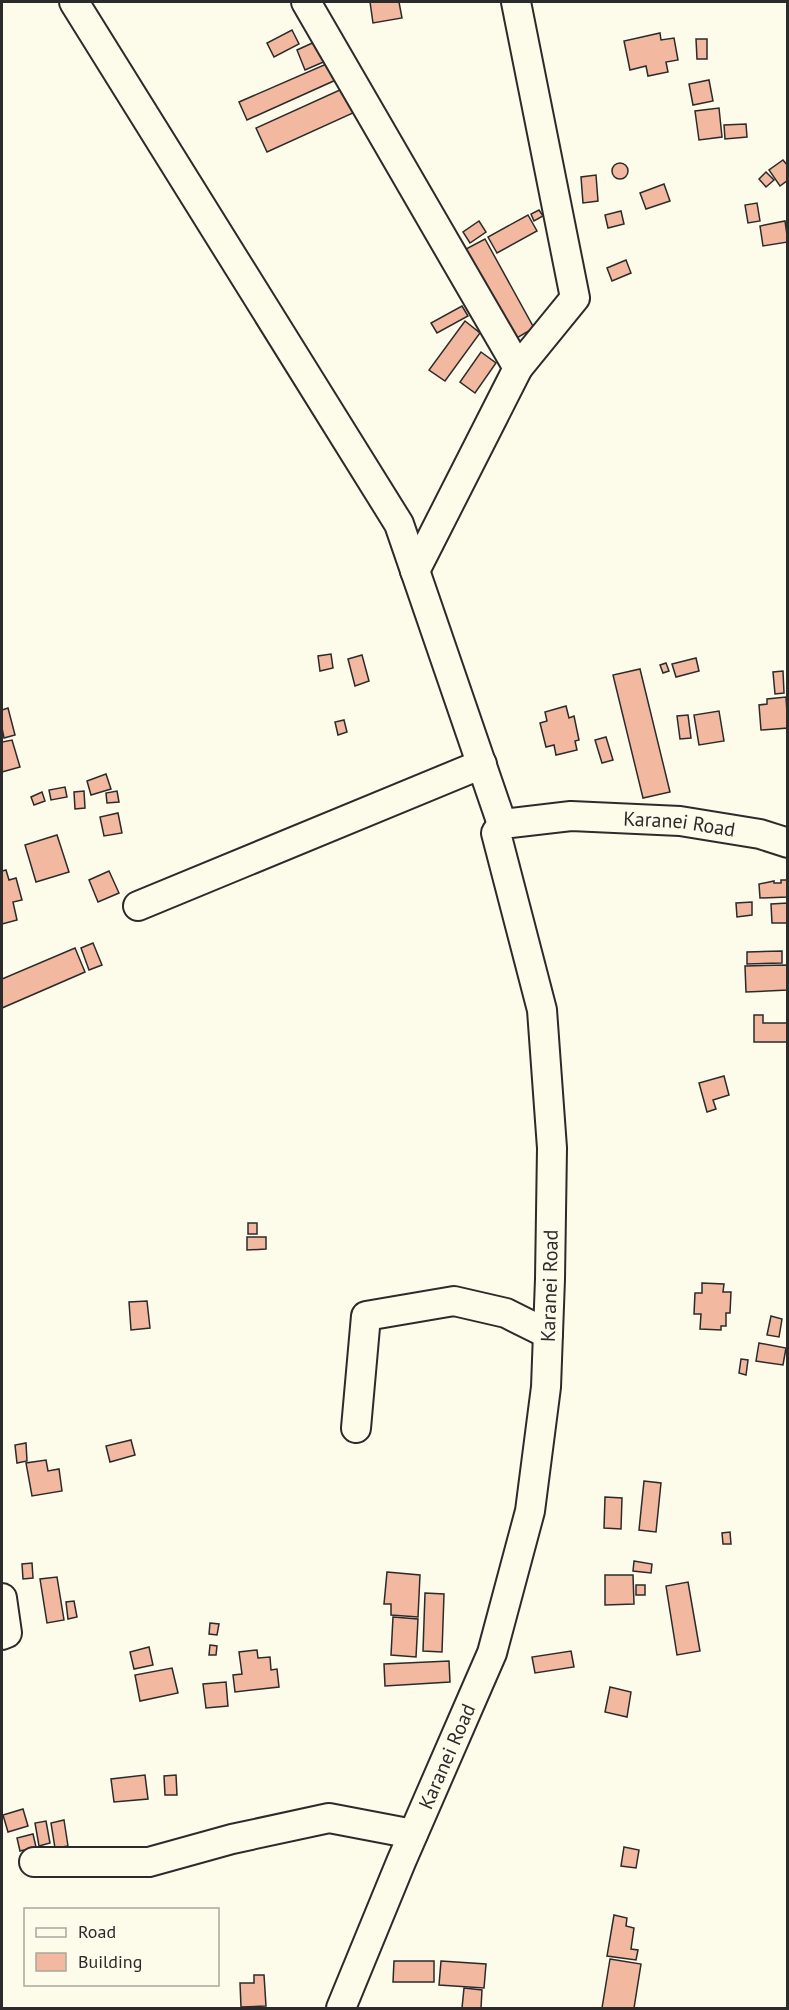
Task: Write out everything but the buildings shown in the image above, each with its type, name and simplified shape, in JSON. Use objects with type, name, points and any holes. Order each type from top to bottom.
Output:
[{"type":"street","points":[[74,2],[399,524],[502,824]]},
{"type":"street","points":[[306,2],[518,368]]},
{"type":"street","points":[[415,572],[518,368],[575,298],[516,2]]},
{"type":"street","points":[[138,906],[482,764]]},
{"type":"street","name":"Karanei Road","points":[[341,2008],[413,1834],[492,1653],[530,1511],[546,1387],[552,1148],[542,1010],[496,833],[502,824],[571,816],[680,820],[760,834],[788,843]]},
{"type":"street","points":[[356,1428],[366,1316],[454,1300],[506,1313],[548,1334]]},
{"type":"street","points":[[2,1598],[7,1633],[2,1635]]},
{"type":"street","points":[[34,1862],[149,1862],[232,1839],[329,1818],[413,1834]]}]
